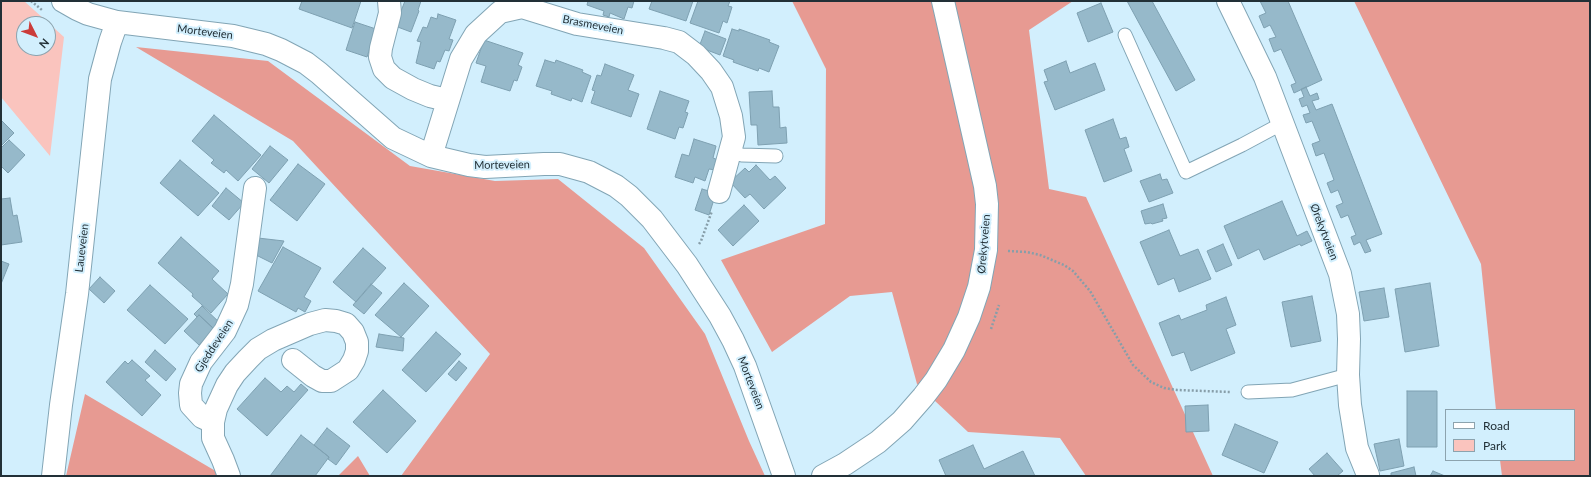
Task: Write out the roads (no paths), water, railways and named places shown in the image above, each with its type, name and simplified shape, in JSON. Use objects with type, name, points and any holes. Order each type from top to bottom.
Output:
[{"type":"street","name":"Morteveien","points":[[62,1],[88,14],[117,22],[233,36],[266,44],[281,50],[306,63],[319,73],[393,138],[431,156],[469,165],[485,167],[544,164],[576,167],[603,178],[616,186],[629,196],[652,219],[705,291],[730,334],[755,391],[784,476]]},
{"type":"street","points":[[389,1],[390,13],[380,57],[384,70],[393,78],[413,90],[447,100]]},
{"type":"street","name":"Ørekytveien","points":[[823,476],[845,464],[878,442],[923,398],[954,350],[969,317],[979,287],[987,244],[987,204],[985,186],[944,1]]},
{"type":"street","name":"Ørekytveien","points":[[1228,1],[1265,77],[1340,274],[1348,314],[1348,375],[1350,405],[1358,448],[1368,475]]},
{"type":"street","name":"Brasmeveien","points":[[431,156],[447,100],[461,59],[476,34],[500,12],[522,7],[577,24],[664,38],[679,42],[696,55],[711,71],[722,87],[731,116],[734,137],[718,192]]},
{"type":"street","name":"Laueveien","points":[[53,476],[61,405],[77,294],[100,79],[117,22]]},
{"type":"street","name":"Gjeddeveien","points":[[213,422],[202,417],[191,404],[191,384],[201,362],[225,331],[237,305],[242,284],[255,188]]},
{"type":"street","points":[[229,476],[224,460],[213,438],[213,422],[221,397],[235,373],[258,349],[273,340],[310,324],[325,320],[346,324],[353,332],[357,342],[357,351],[351,365],[341,376],[332,381],[322,381],[313,376],[294,360]]},
{"type":"lane","points":[[1126,35],[1186,172],[1283,123]]},
{"type":"lane","points":[[730,152],[742,155],[776,156]]},
{"type":"lane","points":[[1248,392],[1292,390],[1348,375]]}]
